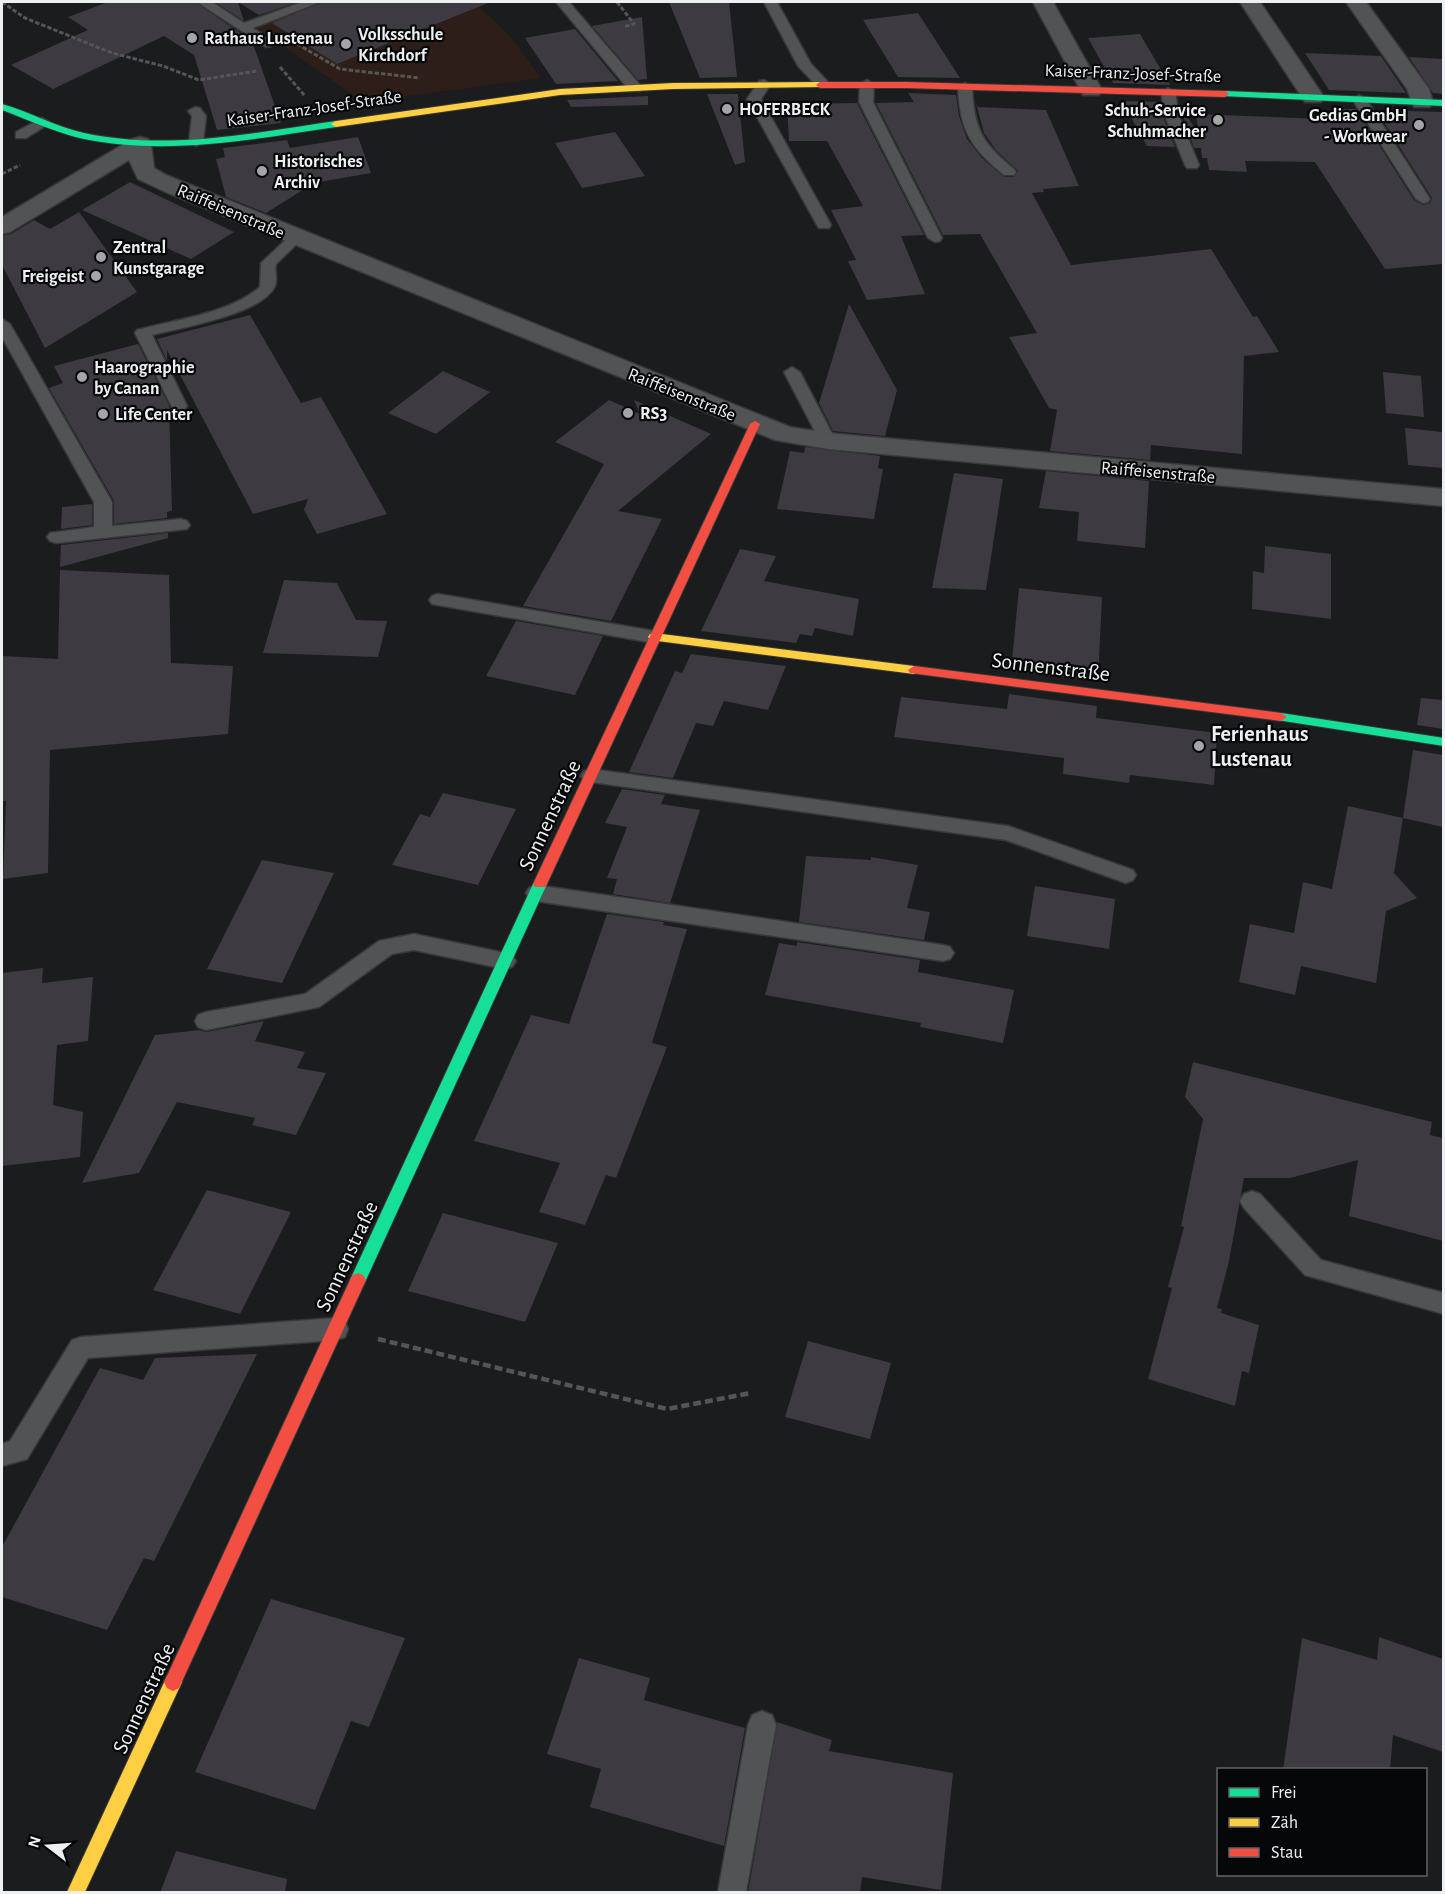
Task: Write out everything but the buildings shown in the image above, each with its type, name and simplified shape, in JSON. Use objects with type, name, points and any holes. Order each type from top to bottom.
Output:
[{"type":"street","points":[[1043,2],[1092,90]]},
{"type":"street","points":[[1250,2],[1313,97]]},
{"type":"street","points":[[1356,2],[1418,89],[1433,103]]},
{"type":"street","name":"Kaiser-Franz-Josef-Straße","points":[[4,110],[94,139],[140,144],[196,142],[537,94],[635,88],[822,83],[1168,92],[1433,103]]},
{"type":"street","points":[[2,227],[140,144]]},
{"type":"street","name":"Raiffeisenstraße","points":[[140,144],[139,165],[143,171],[176,188],[784,434],[828,441],[1443,498]]},
{"type":"street","name":"Sonnenstraße","points":[[76,1893],[654,637],[756,424]]},
{"type":"street","name":"Sonnenstraße","points":[[654,637],[1274,716],[1443,742]]},
{"type":"lane","points":[[204,2],[266,43]]},
{"type":"lane","points":[[244,27],[313,2]]},
{"type":"lane","points":[[563,2],[635,88]]},
{"type":"lane","points":[[771,2],[805,66],[822,83]]},
{"type":"lane","points":[[764,84],[754,99],[824,225]]},
{"type":"lane","points":[[867,84],[866,102],[935,238]]},
{"type":"lane","points":[[965,87],[971,133],[982,150],[1009,172]]},
{"type":"lane","points":[[1168,92],[1172,116],[1192,165]]},
{"type":"lane","points":[[1359,99],[1423,199]]},
{"type":"lane","points":[[195,111],[199,116],[196,142]]},
{"type":"lane","points":[[21,135],[42,122]]},
{"type":"lane","points":[[179,406],[142,333],[251,302],[266,289],[270,281],[267,269],[270,262],[296,238]]},
{"type":"lane","points":[[2,324],[103,502],[102,532]]},
{"type":"lane","points":[[792,372],[828,441]]},
{"type":"lane","points":[[56,537],[182,525]]},
{"type":"lane","points":[[438,600],[654,637]]},
{"type":"lane","points":[[591,776],[1008,833],[1126,875]]},
{"type":"lane","points":[[536,893],[943,953]]},
{"type":"lane","points":[[206,1021],[311,1001],[386,947],[414,942],[505,961]]},
{"type":"lane","points":[[1252,1201],[1313,1268],[1443,1304]]},
{"type":"lane","points":[[2,1455],[18,1451],[81,1348],[336,1329]]},
{"type":"lane","points":[[732,1893],[762,1725]]},
{"type":"path","points":[[2,2],[25,18],[112,53],[163,66],[199,80],[257,71]]},
{"type":"path","points":[[266,43],[296,44],[340,69],[429,78]]},
{"type":"path","points":[[266,43],[280,67],[310,102]]},
{"type":"path","points":[[336,1329],[667,1408],[752,1393]]},
{"type":"shaded area","points":[[245,2],[474,2],[509,35],[541,78],[363,102],[256,27],[273,19]]},
{"type":"traffic: fast","points":[[1225,94],[1444,103]]},
{"type":"traffic: fast","points":[[2,107],[53,127],[84,136],[146,144],[242,138],[336,124]]},
{"type":"traffic: fast","points":[[1281,717],[1444,742]]},
{"type":"traffic: fast","points":[[358,1280],[540,884]]},
{"type":"traffic: slow","points":[[336,124],[560,92],[673,86],[820,85]]},
{"type":"traffic: slow","points":[[654,637],[914,670]]},
{"type":"traffic: slow","points":[[76,1892],[173,1682]]},
{"type":"traffic: jam","points":[[820,85],[906,85],[1225,94]]},
{"type":"traffic: jam","points":[[540,884],[755,424]]},
{"type":"traffic: jam","points":[[914,670],[1281,717]]},
{"type":"traffic: jam","points":[[173,1682],[358,1280]]},
{"type":"place","name":"Rathaus Lustenau","points":[[192,38]]},
{"type":"place","name":"Volksschule Kirchdorf","points":[[346,44]]},
{"type":"place","name":"HOFERBECK","points":[[727,109]]},
{"type":"place","name":"Schuh-Service Schuhmacher","points":[[1218,120]]},
{"type":"place","name":"Gedias GmbH - Workwear","points":[[1419,125]]},
{"type":"place","name":"Historisches Archiv","points":[[262,171]]},
{"type":"place","name":"Zentral Kunstgarage","points":[[101,257]]},
{"type":"place","name":"Freigeist","points":[[96,276]]},
{"type":"place","name":"Haarographie by Canan","points":[[82,377]]},
{"type":"place","name":"RS3","points":[[628,413]]},
{"type":"place","name":"Life Center","points":[[103,414]]},
{"type":"place","name":"Ferienhaus Lustenau","points":[[1199,746]]}]
